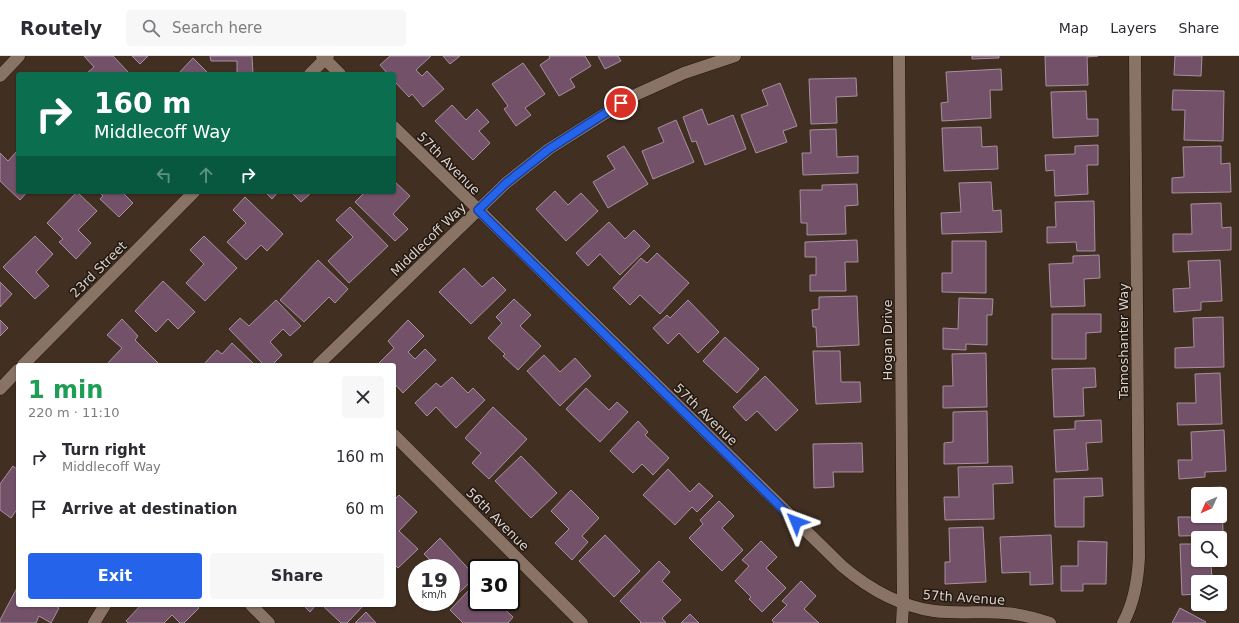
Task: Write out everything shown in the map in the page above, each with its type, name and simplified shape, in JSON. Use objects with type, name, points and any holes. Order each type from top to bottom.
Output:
[{"type":"street","points":[[0,76],[20,56]]},
{"type":"street","name":"Middlecoff Way","points":[[322,363],[506,183],[549,149],[633,96],[684,73],[735,56]]},
{"type":"street","name":"Hogan Drive","points":[[899,56],[902,623]]},
{"type":"street","name":"Tamoshanter Way","points":[[1123,623],[1132,602],[1138,578],[1139,557],[1135,56]]},
{"type":"street","points":[[312,72],[325,57],[338,72]]},
{"type":"street","name":"57th Avenue","points":[[396,129],[859,581],[876,592],[913,607],[935,611],[1005,613],[1032,617],[1050,623]]},
{"type":"street","name":"23rd Street","points":[[25,363],[192,194]]},
{"type":"street","points":[[0,389],[16,372]]},
{"type":"street","name":"56th Avenue","points":[[396,436],[582,623]]},
{"type":"street","points":[[94,623],[104,607]]},
{"type":"street","points":[[253,607],[269,623]]},
{"type":"building","points":[[84,56],[113,56],[128,72],[88,72],[94,67]]},
{"type":"building","points":[[132,56],[148,56],[140,64]]},
{"type":"building","points":[[210,56],[252,56],[253,72],[237,72],[237,61],[211,61]]},
{"type":"building","points":[[390,56],[431,56],[416,70],[422,76],[427,71],[444,89],[423,107],[412,94],[409,97],[396,83],[396,72],[386,72],[380,65]]},
{"type":"building","points":[[443,56],[460,56],[450,64]]},
{"type":"building","points":[[549,56],[585,56],[591,66],[570,79],[575,87],[559,96],[540,65],[550,58]]},
{"type":"building","points":[[598,56],[618,56],[621,61],[605,69]]},
{"type":"building","points":[[972,56],[999,56],[999,58],[972,59]]},
{"type":"building","points":[[1045,56],[1098,56],[1087,57],[1088,85],[1046,86]]},
{"type":"building","points":[[1175,56],[1202,56],[1201,76],[1174,75]]},
{"type":"building","points":[[193,58],[207,72],[180,72]]},
{"type":"building","points":[[523,63],[545,94],[525,108],[531,115],[516,126],[504,109],[508,106],[492,84]]},
{"type":"building","points":[[1001,69],[1002,90],[990,90],[991,118],[942,121],[941,103],[948,102],[946,72]]},
{"type":"building","points":[[856,78],[857,96],[836,97],[837,123],[811,124],[809,79]]},
{"type":"building","points":[[780,83],[797,126],[783,131],[787,142],[756,153],[741,115],[768,105],[762,90]]},
{"type":"building","points":[[1173,90],[1224,91],[1223,141],[1184,140],[1185,110],[1172,110]]},
{"type":"building","points":[[1086,91],[1087,119],[1098,119],[1098,136],[1053,138],[1051,92]]},
{"type":"building","points":[[452,105],[466,120],[477,109],[489,122],[479,131],[490,143],[473,160],[435,121]]},
{"type":"building","points":[[702,109],[708,125],[733,115],[746,149],[705,165],[696,141],[692,142],[683,117]]},
{"type":"building","points":[[676,120],[694,162],[653,179],[642,151],[664,142],[658,128]]},
{"type":"building","points":[[981,127],[982,147],[997,146],[998,169],[944,171],[942,128]]},
{"type":"building","points":[[836,129],[837,157],[858,156],[858,173],[803,175],[802,153],[811,153],[810,130]]},
{"type":"building","points":[[1098,145],[1098,165],[1087,165],[1088,194],[1055,196],[1054,170],[1046,171],[1045,155],[1075,154],[1075,146]]},
{"type":"building","points":[[624,146],[648,184],[608,208],[593,182],[615,169],[607,156]]},
{"type":"building","points":[[1221,146],[1221,164],[1230,163],[1231,192],[1172,193],[1172,178],[1184,177],[1183,147]]},
{"type":"building","points":[[16,152],[16,194],[25,194],[20,200],[0,181],[0,153],[8,161]]},
{"type":"building","points":[[991,182],[993,211],[1001,210],[1002,232],[942,234],[941,213],[961,212],[959,183]]},
{"type":"building","points":[[396,183],[410,196],[393,214],[408,229],[395,241],[355,202],[363,194],[396,194]]},
{"type":"building","points":[[857,184],[858,205],[845,206],[846,234],[807,235],[807,223],[801,223],[800,190],[822,190],[822,185]]},
{"type":"building","points":[[555,191],[568,205],[581,193],[598,211],[566,241],[536,209]]},
{"type":"building","points":[[75,194],[79,194],[97,211],[78,230],[91,243],[76,259],[59,242],[63,239],[47,223]]},
{"type":"building","points":[[101,194],[124,194],[133,203],[119,217],[100,199],[103,196]]},
{"type":"building","points":[[267,194],[276,194],[272,199]]},
{"type":"building","points":[[293,194],[310,194],[301,202]]},
{"type":"building","points":[[245,197],[283,234],[267,251],[261,245],[246,260],[227,242],[246,223],[233,210]]},
{"type":"building","points":[[1094,201],[1095,251],[1077,251],[1076,242],[1047,243],[1047,227],[1056,227],[1055,202]]},
{"type":"building","points":[[1221,203],[1222,228],[1231,227],[1231,250],[1173,252],[1173,234],[1192,234],[1191,204]]},
{"type":"building","points":[[350,207],[388,246],[349,283],[328,261],[353,237],[336,220]]},
{"type":"building","points":[[609,222],[625,239],[634,230],[650,246],[620,275],[600,254],[588,266],[576,253]]},
{"type":"building","points":[[35,236],[53,254],[36,272],[49,286],[35,299],[3,267]]},
{"type":"building","points":[[204,236],[237,268],[205,301],[186,283],[204,264],[190,250]]},
{"type":"building","points":[[857,240],[858,262],[845,262],[846,291],[810,291],[810,275],[816,275],[816,257],[805,257],[805,242]]},
{"type":"building","points":[[952,241],[986,241],[986,293],[942,292],[942,273],[952,273]]},
{"type":"building","points":[[657,253],[689,283],[660,314],[640,295],[630,305],[613,288],[641,258],[647,263]]},
{"type":"building","points":[[1099,255],[1100,278],[1084,279],[1085,306],[1051,307],[1049,264],[1073,263],[1073,256]]},
{"type":"building","points":[[318,260],[348,289],[335,303],[329,297],[304,322],[280,300]]},
{"type":"building","points":[[1220,260],[1222,301],[1201,302],[1201,310],[1174,312],[1173,289],[1190,288],[1188,261]]},
{"type":"building","points":[[464,268],[482,287],[493,277],[506,290],[471,324],[439,292]]},
{"type":"building","points":[[163,281],[195,312],[178,329],[168,319],[156,332],[135,311]]},
{"type":"building","points":[[0,282],[12,294],[0,307]]},
{"type":"building","points":[[857,296],[859,345],[817,347],[816,327],[813,327],[812,310],[819,309],[819,297]]},
{"type":"building","points":[[959,298],[993,299],[992,315],[987,315],[987,345],[966,344],[966,350],[943,349],[943,328],[958,329]]},
{"type":"building","points":[[514,299],[531,315],[520,326],[541,346],[518,370],[503,356],[505,354],[488,338],[502,323],[496,317]]},
{"type":"building","points":[[276,300],[301,326],[290,336],[283,329],[270,342],[282,355],[274,363],[262,363],[229,329],[240,318],[249,326]]},
{"type":"building","points":[[688,300],[719,332],[698,353],[679,333],[668,344],[653,328],[667,315],[670,318]]},
{"type":"building","points":[[1052,314],[1101,314],[1101,332],[1086,333],[1086,359],[1052,359]]},
{"type":"building","points":[[1223,317],[1224,367],[1175,368],[1175,348],[1194,347],[1193,318]]},
{"type":"building","points":[[122,319],[138,336],[135,340],[158,363],[108,363],[122,348],[107,335]]},
{"type":"building","points":[[0,320],[8,328],[0,336]]},
{"type":"building","points":[[408,320],[424,336],[408,352],[415,359],[425,349],[436,360],[403,393],[396,385],[396,363],[379,363],[394,348],[388,341]]},
{"type":"building","points":[[725,337],[759,369],[737,393],[703,361]]},
{"type":"building","points":[[232,343],[253,363],[205,363],[217,350],[222,354]]},
{"type":"building","points":[[813,351],[840,351],[841,382],[860,382],[861,402],[816,404]]},
{"type":"building","points":[[986,353],[987,407],[943,408],[943,386],[953,386],[952,354]]},
{"type":"building","points":[[544,355],[560,372],[575,358],[591,376],[560,406],[527,371]]},
{"type":"building","points":[[1095,368],[1096,387],[1083,388],[1084,416],[1054,417],[1052,369]]},
{"type":"building","points":[[1220,373],[1222,424],[1178,425],[1177,403],[1196,403],[1195,374]]},
{"type":"building","points":[[765,376],[798,410],[776,431],[757,411],[746,421],[733,407]]},
{"type":"building","points":[[452,377],[468,393],[473,388],[485,400],[456,428],[436,407],[427,416],[415,403],[436,383],[441,387]]},
{"type":"building","points":[[586,388],[609,410],[617,402],[628,412],[600,442],[566,409]]},
{"type":"building","points":[[493,407],[527,439],[489,479],[472,463],[481,453],[465,438]]},
{"type":"building","points":[[987,411],[988,463],[944,464],[944,443],[953,442],[953,412]]},
{"type":"building","points":[[1101,420],[1102,442],[1086,443],[1088,470],[1056,472],[1054,430],[1075,429],[1075,421]]},
{"type":"building","points":[[638,421],[648,432],[645,435],[669,458],[653,475],[642,464],[633,473],[610,451]]},
{"type":"building","points":[[1224,430],[1226,471],[1205,472],[1205,477],[1179,479],[1178,460],[1192,460],[1191,432]]},
{"type":"building","points":[[862,443],[863,472],[833,472],[834,487],[814,488],[813,444]]},
{"type":"building","points":[[521,456],[557,493],[531,518],[495,481]]},
{"type":"building","points":[[13,466],[16,468],[16,511],[11,518],[0,510],[0,484]]},
{"type":"building","points":[[1012,466],[1013,483],[993,484],[994,519],[945,520],[944,497],[959,497],[958,467]]},
{"type":"building","points":[[668,469],[690,492],[699,483],[713,496],[697,512],[692,507],[675,525],[643,495]]},
{"type":"building","points":[[1102,478],[1103,496],[1084,497],[1084,527],[1055,527],[1054,479]]},
{"type":"building","points":[[571,490],[599,518],[582,536],[588,542],[572,560],[555,543],[569,529],[551,511]]},
{"type":"building","points":[[399,495],[417,512],[399,531],[418,549],[398,568],[396,566],[396,498]]},
{"type":"building","points":[[719,501],[734,516],[722,528],[743,550],[722,571],[689,538],[703,524],[700,520]]},
{"type":"building","points":[[1178,517],[1191,517],[1191,523],[1223,523],[1223,531],[1191,531],[1191,536],[1179,536]]},
{"type":"building","points":[[983,527],[986,582],[945,584],[945,562],[950,562],[949,528]]},
{"type":"building","points":[[605,535],[640,571],[614,597],[579,561]]},
{"type":"building","points":[[1051,535],[1053,584],[1030,585],[1030,572],[1002,573],[1000,537]]},
{"type":"building","points":[[440,538],[459,559],[429,559],[424,554]]},
{"type":"building","points":[[761,541],[777,557],[766,568],[786,588],[762,612],[749,599],[751,597],[735,581],[749,566],[742,560]]},
{"type":"building","points":[[1078,541],[1107,542],[1106,584],[1083,584],[1083,591],[1061,591],[1061,566],[1078,566]]},
{"type":"building","points":[[1180,544],[1191,544],[1191,567],[1211,567],[1212,575],[1191,575],[1191,594],[1182,595]]},
{"type":"building","points":[[460,560],[468,568],[468,584],[460,592]]},
{"type":"building","points":[[659,561],[670,572],[662,581],[681,600],[662,618],[666,623],[640,623],[641,622],[620,601]]},
{"type":"building","points":[[801,581],[816,596],[804,609],[819,623],[774,623],[772,620],[787,605],[782,601]]},
{"type":"building","points":[[16,590],[16,607],[59,608],[51,623],[39,616],[36,623],[0,623],[0,620]]},
{"type":"building","points":[[468,591],[468,611],[507,611],[513,617],[508,623],[463,623],[451,611],[460,611],[460,599]]},
{"type":"building","points":[[139,607],[199,608],[184,623],[180,623],[172,615],[164,623],[128,623],[126,621]]},
{"type":"building","points":[[305,607],[314,607],[310,612]]},
{"type":"building","points":[[324,607],[362,607],[347,623],[341,623]]},
{"type":"building","points":[[1180,608],[1206,622],[1172,623]]},
{"type":"building","points":[[366,612],[376,623],[355,623]]},
{"type":"building","points":[[690,614],[699,623],[681,623]]},
{"type":"route","points":[[621,103],[549,149],[506,183],[478,210],[796,522]]}]
